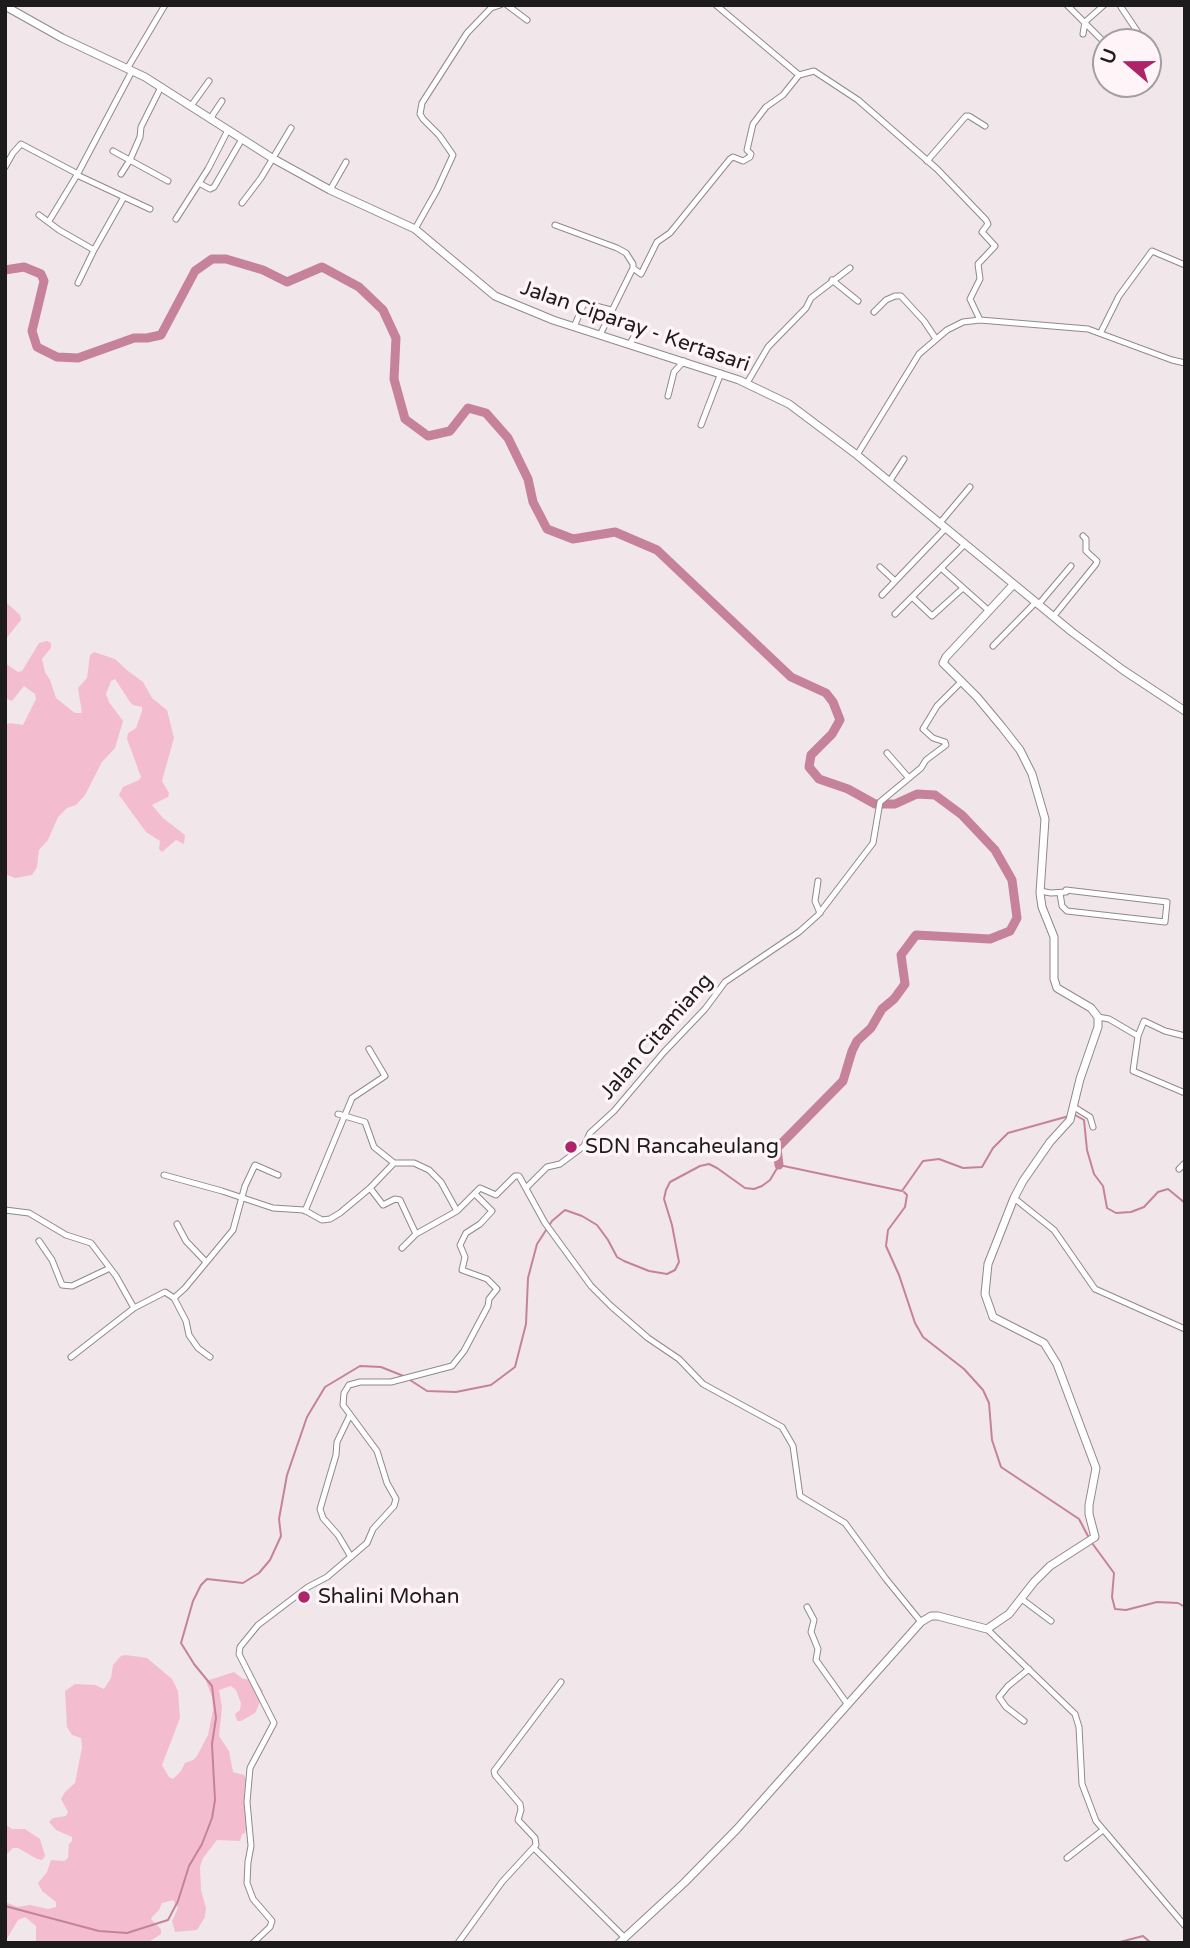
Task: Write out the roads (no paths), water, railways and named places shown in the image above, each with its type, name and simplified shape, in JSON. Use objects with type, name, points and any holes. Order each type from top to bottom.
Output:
[{"type":"street","points":[[49,221],[77,175],[165,5]]},
{"type":"street","points":[[415,229],[453,155],[420,114],[422,103],[455,50],[490,6],[500,5]]},
{"type":"street","points":[[507,5],[527,20]]},
{"type":"street","points":[[716,5],[799,75]]},
{"type":"street","points":[[1067,5],[1092,29]]},
{"type":"street","points":[[1083,34],[1085,22],[1104,5]]},
{"type":"street","name":"Jalan Ciparay - Kertasari","points":[[5,6],[62,38],[161,87],[272,158],[330,190],[415,229],[495,296],[574,327],[721,373],[747,383],[806,415],[1053,617],[1114,664],[1185,711]]},
{"type":"street","points":[[1122,6],[1136,28]]},
{"type":"street","points":[[477,23],[485,28]]},
{"type":"street","points":[[633,268],[641,274],[657,242],[670,233],[730,159],[733,157],[743,161],[751,156],[747,150],[753,124],[766,107],[783,95],[799,75],[814,71],[858,100],[927,161],[987,221],[982,231],[995,246],[978,263],[980,279],[970,299],[980,320]]},
{"type":"street","points":[[191,106],[209,81]]},
{"type":"street","points":[[121,174],[130,160],[140,137],[141,127],[161,87]]},
{"type":"street","points":[[210,119],[222,101]]},
{"type":"street","points":[[927,161],[967,116],[985,126]]},
{"type":"street","points":[[242,203],[291,128]]},
{"type":"street","points":[[176,219],[228,130]]},
{"type":"street","points":[[199,183],[210,190],[215,187],[242,139]]},
{"type":"street","points":[[5,167],[19,144],[24,144],[77,175],[150,209]]},
{"type":"street","points":[[5,147],[13,153]]},
{"type":"street","points":[[113,151],[168,181]]},
{"type":"street","points":[[330,190],[346,162]]},
{"type":"street","points":[[78,283],[124,197]]},
{"type":"street","points":[[39,215],[94,250]]},
{"type":"street","points":[[555,225],[617,248],[626,253],[633,264],[600,335]]},
{"type":"street","points":[[1101,332],[1119,296],[1152,251],[1185,265]]},
{"type":"street","points":[[747,383],[768,347],[806,308],[811,298],[850,268]]},
{"type":"street","points":[[832,280],[858,301]]},
{"type":"street","points":[[874,312],[886,300],[901,296],[936,339]]},
{"type":"street","points":[[574,327],[584,303],[611,310]]},
{"type":"street","points":[[857,455],[919,355],[954,325],[980,320],[1088,329],[1185,363]]},
{"type":"street","points":[[628,322],[639,327],[631,344]]},
{"type":"street","points":[[668,396],[674,372],[684,361]]},
{"type":"street","points":[[701,425],[721,373]]},
{"type":"street","points":[[889,482],[904,459]]},
{"type":"street","points":[[882,594],[942,527],[970,487]]},
{"type":"street","points":[[1053,617],[1096,564],[1097,561],[1086,551],[1086,539],[1083,536]]},
{"type":"street","points":[[895,614],[964,545]]},
{"type":"street","points":[[993,646],[1037,604],[1071,566]]},
{"type":"street","points":[[880,567],[894,580]]},
{"type":"street","points":[[941,568],[989,610]]},
{"type":"street","points":[[987,1629],[1009,1614],[1023,1600],[1034,1582],[1050,1566],[1090,1542],[1096,1534],[1089,1514],[1089,1505],[1096,1468],[1058,1364],[1044,1343],[998,1322],[993,1317],[985,1294],[988,1264],[1014,1198],[1049,1142],[1070,1120],[1098,1017],[1091,1007],[1055,986],[1054,937],[1042,907],[1040,891],[1045,819],[1032,774],[1020,750],[1002,727],[977,697],[944,666],[944,659],[1013,585]]},
{"type":"street","points":[[912,597],[932,616],[963,588]]},
{"type":"street","points":[[887,753],[908,777],[946,744],[923,729],[937,706],[961,682]]},
{"type":"street","name":"Jalan Citamiang","points":[[526,1188],[547,1167],[560,1164],[584,1146],[590,1133],[614,1111],[705,1009],[727,980],[799,932],[820,913],[871,846],[880,802],[908,777]]},
{"type":"street","points":[[818,881],[815,901],[820,913]]},
{"type":"street","points":[[1040,891],[1060,893],[1066,890],[1167,902],[1165,922],[1067,911],[1062,906],[1060,893]]},
{"type":"street","points":[[1098,1017],[1105,1018],[1138,1036]]},
{"type":"street","points":[[1185,1036],[1143,1021],[1133,1072],[1185,1093]]},
{"type":"street","points":[[305,1211],[340,1115],[354,1095],[385,1076],[369,1049]]},
{"type":"street","points":[[1074,1109],[1090,1117],[1093,1127]]},
{"type":"street","points":[[340,1115],[365,1122],[374,1147],[394,1163],[414,1163],[429,1170],[441,1182],[457,1211]]},
{"type":"street","points":[[164,1175],[273,1208],[305,1211],[322,1220],[330,1219],[370,1188],[394,1163]]},
{"type":"street","points":[[1179,1169],[1185,1163]]},
{"type":"street","points":[[174,1298],[233,1230],[255,1165],[278,1175]]},
{"type":"street","points":[[402,1248],[416,1234],[457,1211],[483,1187],[496,1195],[516,1175],[545,1223],[591,1286],[611,1306],[648,1338],[679,1359],[703,1384],[782,1427],[793,1446],[800,1496],[845,1523],[921,1622]]},
{"type":"street","points":[[370,1188],[384,1205],[395,1199],[400,1200],[416,1234]]},
{"type":"street","points":[[253,1943],[270,1927],[272,1921],[253,1899],[247,1883],[251,1839],[247,1802],[250,1768],[274,1723],[239,1654],[240,1647],[258,1625],[307,1587],[327,1577],[367,1543],[373,1528],[394,1506],[396,1500],[387,1483],[377,1451],[342,1402],[345,1389],[349,1385],[372,1380],[391,1382],[452,1366],[472,1337],[489,1299],[497,1289],[487,1279],[462,1270],[465,1257],[460,1245],[466,1233],[480,1224],[492,1211],[475,1194]]},
{"type":"street","points":[[1014,1198],[1054,1230],[1095,1289],[1185,1329]]},
{"type":"street","points":[[5,1210],[29,1213],[66,1235],[91,1243],[134,1308]]},
{"type":"street","points":[[177,1224],[186,1241],[206,1262]]},
{"type":"street","points":[[38,1241],[52,1260],[62,1285],[72,1286],[110,1268]]},
{"type":"street","points":[[71,1357],[134,1308],[165,1292],[174,1298],[186,1321],[189,1335],[198,1348],[210,1357]]},
{"type":"street","points":[[350,1415],[337,1442],[320,1513],[351,1557]]},
{"type":"street","points":[[1023,1600],[1051,1621]]},
{"type":"street","points":[[807,1607],[814,1620],[811,1632],[818,1648],[816,1660],[848,1705]]},
{"type":"street","points":[[534,1848],[622,1940],[737,1829],[921,1622],[938,1615],[987,1629],[1075,1714],[1079,1727],[1082,1784],[1089,1807],[1102,1830],[1185,1926]]},
{"type":"street","points":[[1024,1721],[999,1698],[1008,1686],[1029,1669]]},
{"type":"street","points":[[458,1943],[502,1882],[537,1843],[518,1820],[521,1807],[494,1771],[561,1682]]},
{"type":"street","points":[[1067,1858],[1102,1830]]},
{"type":"waterway","points":[[5,270],[24,267],[41,274],[44,281],[32,331],[37,347],[57,357],[78,358],[134,338],[161,335],[195,271],[212,259],[226,259],[263,270],[287,282],[322,267],[359,287],[383,310],[396,338],[394,379],[405,419],[428,436],[450,431],[468,408],[486,413],[508,438],[528,479],[533,502],[547,529],[573,539],[615,532],[657,550],[791,677],[826,693],[840,720],[832,734],[811,755],[809,767],[819,779],[848,789],[875,804],[895,804],[917,794],[935,795],[962,815],[995,850],[1012,880],[1017,918],[1010,931],[990,939],[916,935],[901,955],[905,984],[882,1009],[871,1028],[857,1041],[843,1081],[777,1148],[779,1165]]},
{"type":"waterway","points":[[1075,1115],[1084,1120],[1087,1150],[1094,1174],[1103,1186],[1107,1208],[1116,1213],[1131,1212],[1144,1207],[1158,1192],[1168,1189],[1185,1203]]},
{"type":"waterway","points":[[410,1380],[427,1391],[456,1392],[491,1385],[515,1367],[526,1324],[528,1278],[537,1244],[552,1221],[565,1210],[597,1225],[617,1257],[649,1271],[667,1274],[675,1270],[679,1262],[664,1199],[666,1190],[670,1182],[700,1166],[709,1164],[745,1188],[762,1186],[770,1180],[779,1165],[902,1191],[923,1161],[939,1159],[963,1168],[982,1167],[993,1148],[1008,1133],[1069,1116]]},
{"type":"waterway","points":[[904,1192],[907,1195],[905,1207],[888,1230],[886,1246],[915,1323],[923,1337],[964,1369],[983,1390],[989,1403],[992,1440],[1001,1467],[1079,1519],[1089,1538]]},
{"type":"waterway","points":[[5,1906],[99,1931],[127,1933],[168,1920],[178,1901],[189,1866],[202,1844],[212,1818],[215,1800],[212,1744],[216,1718],[212,1686],[181,1643],[193,1601],[207,1579],[243,1583],[259,1573],[270,1560],[281,1536],[279,1519],[287,1475],[307,1417],[325,1387],[360,1366],[381,1367],[406,1377]]},
{"type":"waterway","points":[[1092,1543],[1114,1573],[1112,1597],[1115,1609],[1126,1610],[1157,1602],[1178,1603],[1185,1607]]},
{"type":"waterway","points":[[1116,1943],[1143,1936],[1151,1943]]},
{"type":"place","name":"SDN Rancaheulang","points":[[571,1147]]},
{"type":"place","name":"Shalini Mohan","points":[[304,1597]]}]
